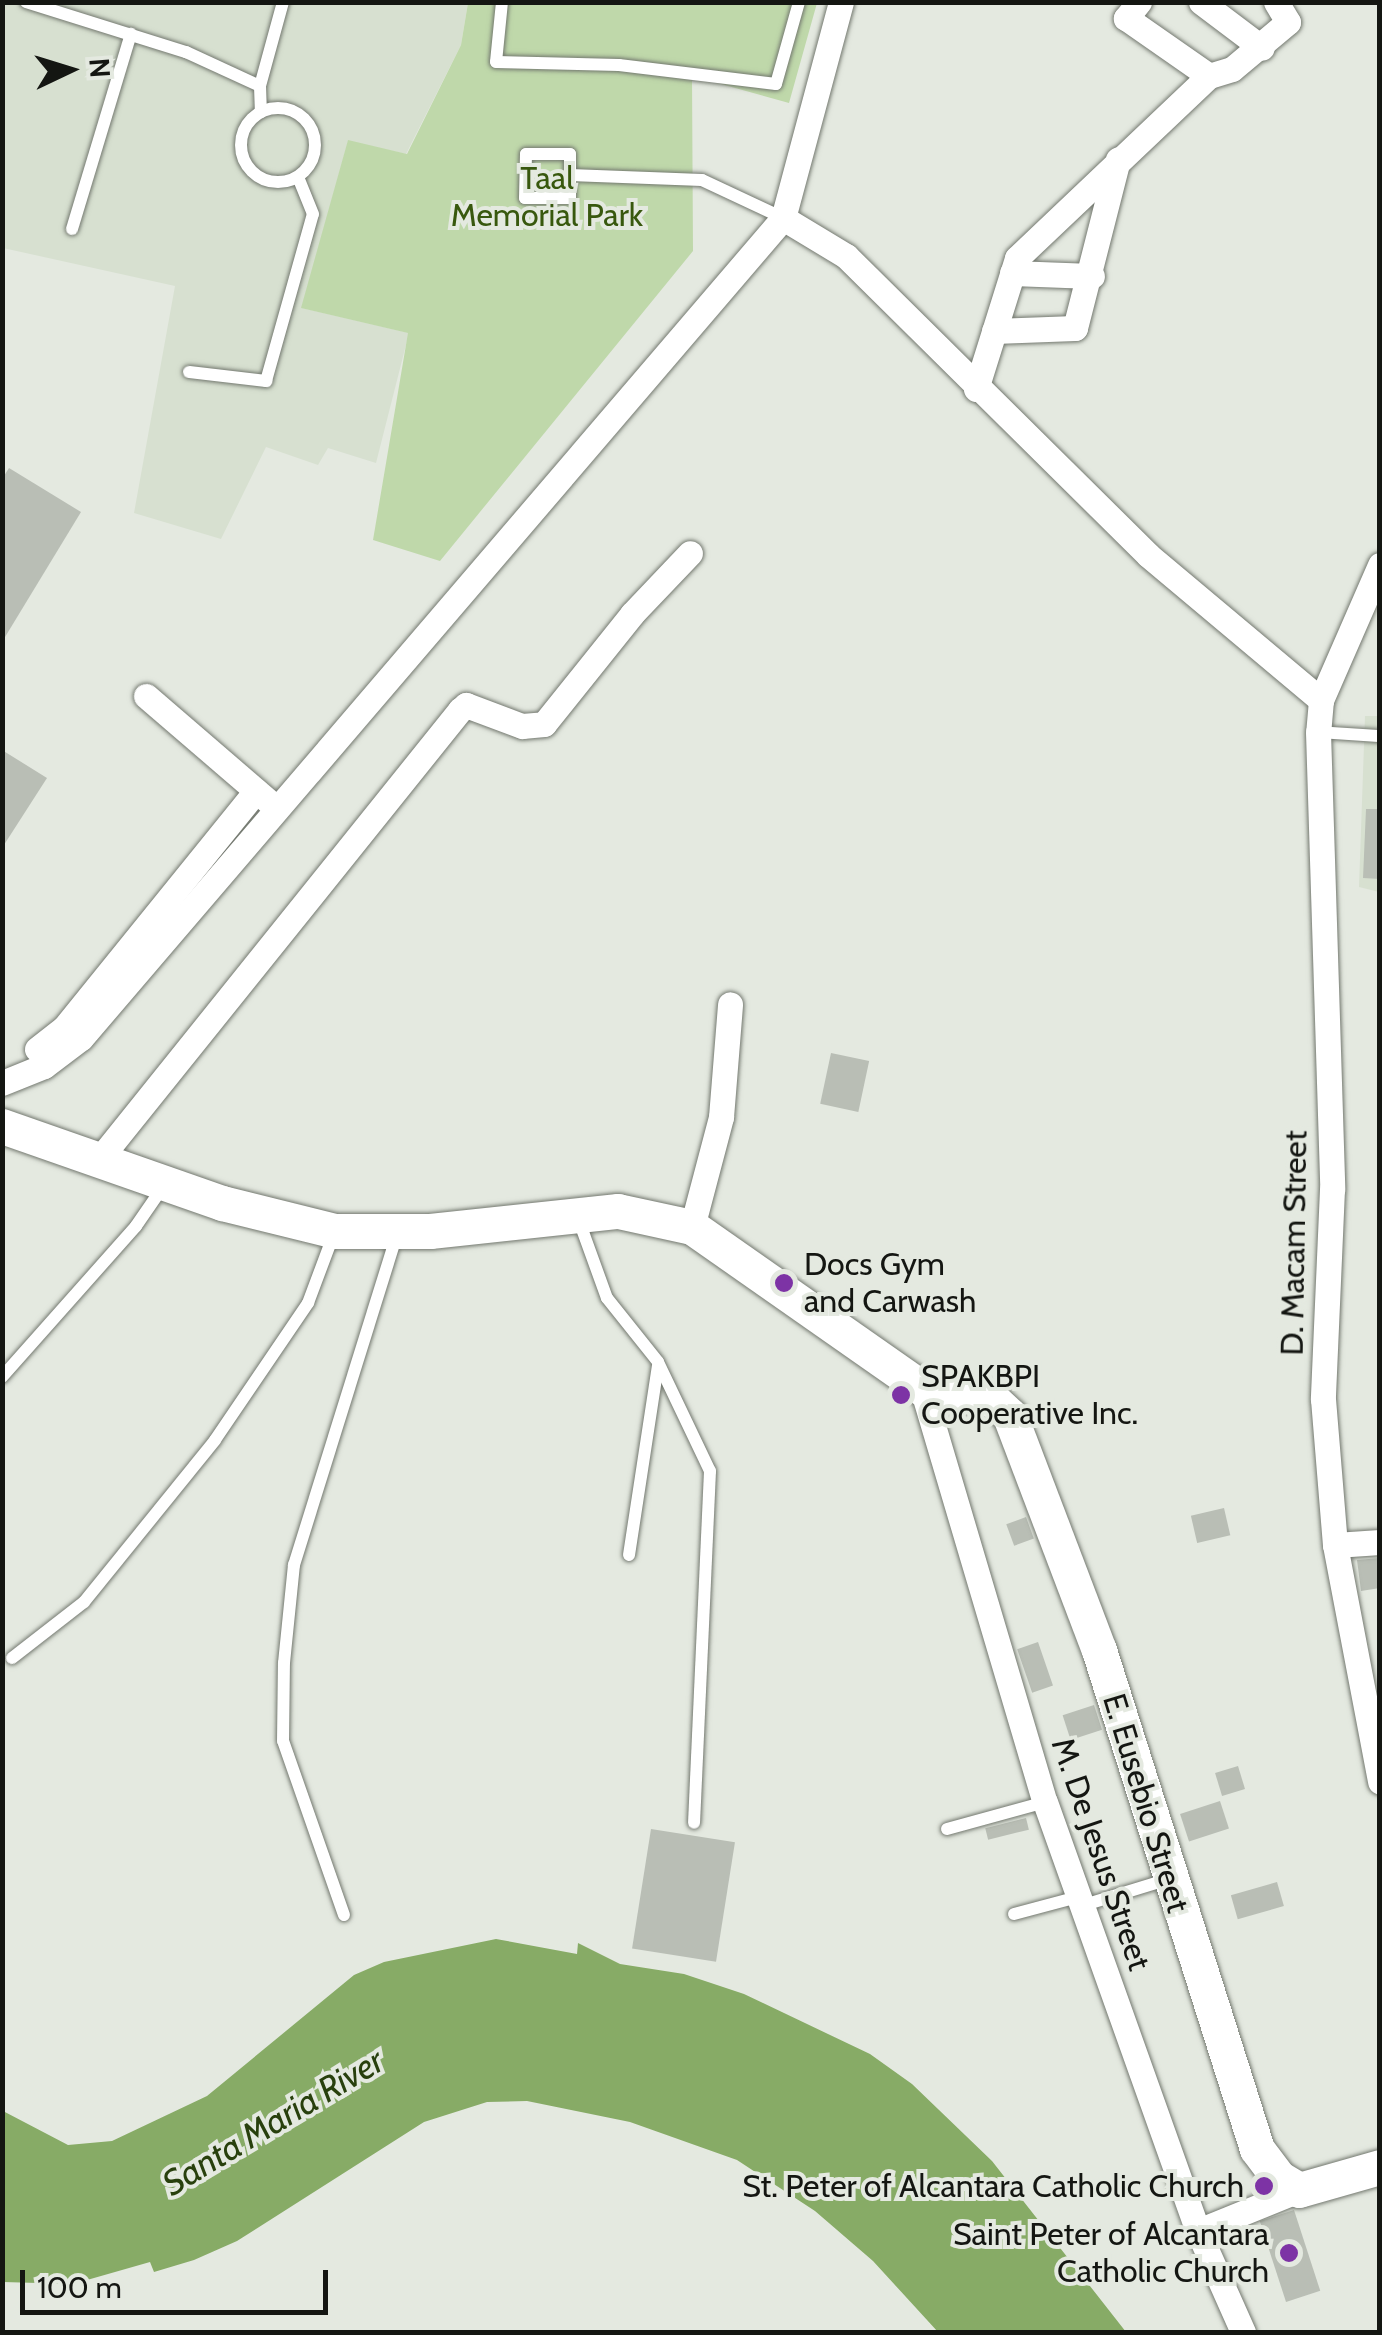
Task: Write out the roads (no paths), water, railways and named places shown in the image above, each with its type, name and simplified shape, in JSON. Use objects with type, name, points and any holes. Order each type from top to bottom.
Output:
[{"type":"main road","points":[[2,1126],[165,1184],[335,1231],[397,1233],[618,1211],[692,1227],[922,1388]]},
{"type":"main road","name":"E. Eusebio Street","points":[[922,1388],[992,1399],[1010,1416],[1099,1650],[1258,2150],[1279,2178],[1300,2190]]},
{"type":"main road","points":[[1300,2190],[1380,2168]]},
{"type":"street","points":[[2,1066],[64,1028],[783,218],[842,2]]},
{"type":"street","points":[[1139,2],[1126,18],[1210,76]]},
{"type":"street","points":[[1201,2],[1262,48]]},
{"type":"street","points":[[976,389],[1017,258],[1210,76],[1262,48],[1288,22],[1276,2]]},
{"type":"street","points":[[994,331],[1075,328],[1092,276],[1118,159]]},
{"type":"street","points":[[783,218],[846,256],[976,389],[1148,555],[1321,700]]},
{"type":"street","points":[[1012,274],[1092,276]]},
{"type":"street","points":[[97,1162],[460,710],[466,705],[539,728],[690,554]]},
{"type":"street","name":"D. Macam Street","points":[[1380,564],[1321,700],[1318,732],[1332,1190],[1324,1400],[1335,1545],[1371,1699],[1380,1782]]},
{"type":"street","points":[[146,696],[265,798]]},
{"type":"street","points":[[2,1083],[44,1066],[81,1038],[265,798]]},
{"type":"street","points":[[692,1227],[721,1117],[730,1004]]},
{"type":"street","name":"M. De Jesus Street","points":[[922,1388],[1045,1802],[1198,2231],[1243,2332]]},
{"type":"street","points":[[1335,1545],[1380,1542]]},
{"type":"street","points":[[1198,2231],[1300,2190]]},
{"type":"lane","points":[[26,2],[131,34],[260,86]]},
{"type":"lane","points":[[88,20],[93,2]]},
{"type":"lane","points":[[261,112],[260,86],[282,2]]},
{"type":"lane","points":[[502,2],[496,62],[619,65],[776,84],[799,2]]},
{"type":"lane","points":[[72,229],[131,34]]},
{"type":"lane","points":[[283,108],[310,126],[312,160],[298,177],[263,179],[246,163],[245,129],[261,112],[283,108]]},
{"type":"lane","points":[[526,154],[570,154],[570,176],[570,198],[525,198],[526,154]]},
{"type":"lane","points":[[570,176],[702,180],[783,218]]},
{"type":"lane","points":[[189,372],[266,382],[313,214],[298,177]]},
{"type":"lane","points":[[1318,732],[1380,736]]},
{"type":"lane","points":[[2,1377],[165,1184]]},
{"type":"lane","points":[[577,1215],[607,1298],[658,1362],[710,1471],[694,1823]]},
{"type":"lane","points":[[12,1658],[84,1602],[216,1440],[308,1303],[335,1231]]},
{"type":"lane","points":[[344,1914],[283,1741],[284,1663],[294,1565],[397,1233]]},
{"type":"lane","points":[[629,1555],[658,1362]]},
{"type":"lane","points":[[948,1830],[1045,1802]]},
{"type":"lane","points":[[1014,1914],[1169,1880]]},
{"type":"water","name":"Santa Maria River","points":[[496,1939],[577,1954],[578,1943],[620,1964],[684,1974],[744,1994],[870,2054],[912,2084],[992,2161],[1126,2332],[938,2332],[873,2261],[815,2211],[737,2160],[630,2122],[527,2101],[487,2102],[424,2122],[237,2241],[194,2260],[154,2272],[150,2262],[73,2284],[3,2282],[3,2111],[68,2145],[112,2141],[207,2096],[354,1975],[384,1962]]},
{"type":"place","name":"Docs Gym and Carwash","points":[[784,1283]]},
{"type":"place","name":"SPAKBPI Cooperative Inc.","points":[[901,1395]]},
{"type":"place","name":"St. Peter of Alcantara Catholic Church","points":[[1264,2186]]},
{"type":"place","name":"Saint Peter of Alcantara Catholic Church","points":[[1289,2253]]},
{"type":"park label","name":"Taal Memorial Park","points":[[547,198]]}]
